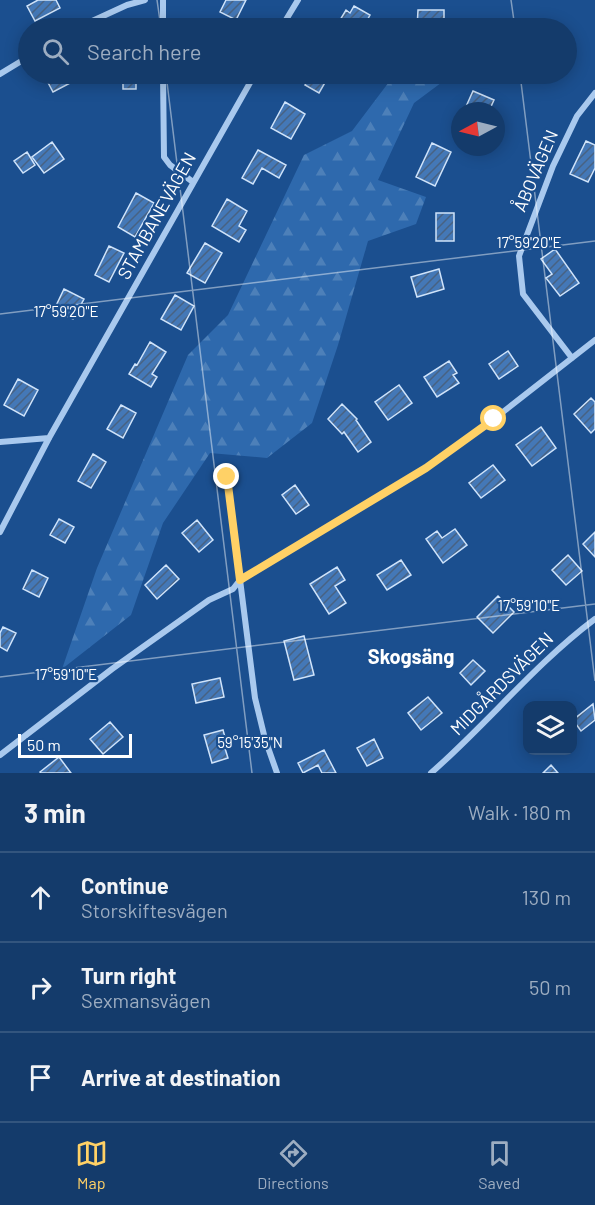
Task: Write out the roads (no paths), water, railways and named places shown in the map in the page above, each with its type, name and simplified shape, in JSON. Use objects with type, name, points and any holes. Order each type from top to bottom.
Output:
[{"type":"street","points":[[99,18],[127,5],[145,0]]},
{"type":"street","points":[[163,0],[163,18]]},
{"type":"street","points":[[287,18],[298,0]]},
{"type":"street","points":[[0,74],[18,63]]},
{"type":"street","points":[[163,84],[164,157],[170,165],[193,182]]},
{"type":"street","name":"STAMBANEVÄGEN","points":[[0,532],[50,438],[249,84]]},
{"type":"street","name":"ÅBOVÄGEN","points":[[572,358],[523,294],[519,256],[553,166],[577,116],[595,93]]},
{"type":"street","points":[[0,755],[112,669],[209,600],[233,589],[240,580],[426,468],[494,419],[595,340]]},
{"type":"street","points":[[0,442],[50,438]]},
{"type":"street","points":[[227,477],[255,699],[265,739],[277,773]]},
{"type":"street","name":"MIDGÅRDSVÄGEN","points":[[431,773],[465,743],[547,659],[595,619]]},
{"type":"district","name":"Skogsäng","points":[[411,657]]}]
